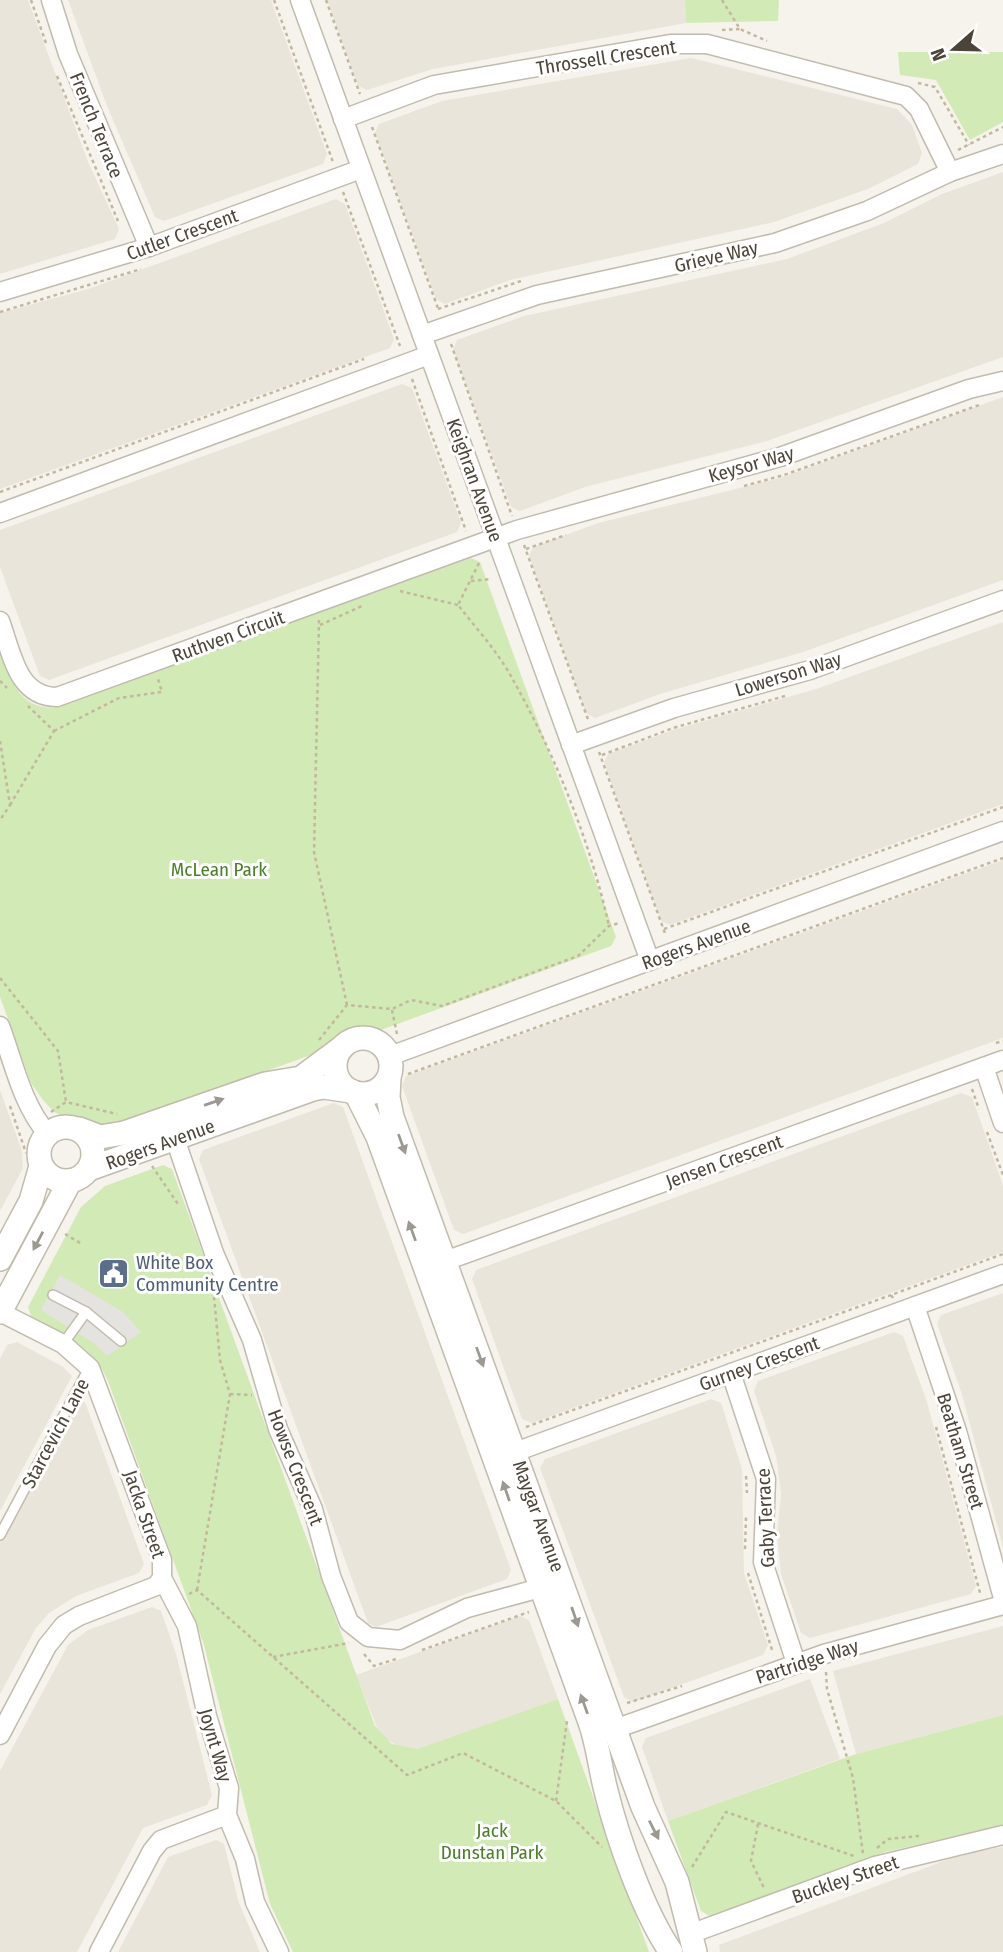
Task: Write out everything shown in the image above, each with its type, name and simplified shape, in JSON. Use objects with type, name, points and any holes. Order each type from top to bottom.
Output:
[{"type":"street","name":"French Terrace","points":[[51,0],[73,67],[149,247]]},
{"type":"street","name":"Keighran Avenue","points":[[300,0],[650,961]]},
{"type":"street","name":"Throssell Crescent","points":[[343,119],[434,85],[670,44],[707,44],[905,96],[919,108],[946,164]]},
{"type":"street","name":"Grieve Way","points":[[422,335],[537,295],[775,243],[867,211],[946,164],[1003,154]]},
{"type":"street","name":"Cutler Crescent","points":[[0,292],[132,262],[149,247],[361,169]]},
{"type":"street","points":[[0,513],[429,355]]},
{"type":"street","name":"Keysor Way","points":[[496,538],[780,457],[970,389],[1003,381]]},
{"type":"street","name":"Ruthven Circuit","points":[[0,621],[21,679],[31,691],[43,697],[57,697],[496,538]]},
{"type":"street","name":"Lowerson Way","points":[[571,745],[674,708],[810,670],[1003,600]]},
{"type":"street","name":"Rogers Avenue","points":[[79,1175],[142,1138],[171,1128],[313,1089],[324,1087],[363,1094],[379,1090],[395,1070],[650,961],[1003,831]]},
{"type":"street","points":[[0,1026],[43,1128],[34,1163],[31,1201],[0,1259]]},
{"type":"street","name":"Rogers Avenue","points":[[171,1128],[265,1084],[301,1078],[354,1039],[371,1038],[379,1042],[395,1070]]},
{"type":"street","points":[[340,1049],[336,1058],[337,1077],[353,1092]]},
{"type":"street","name":"Jensen Crescent","points":[[435,1265],[1003,1060]]},
{"type":"street","points":[[984,1067],[1003,1123]]},
{"type":"street","name":"Maygar Avenue","points":[[395,1070],[388,1097],[392,1117],[435,1265]]},
{"type":"street","name":"Maygar Avenue","points":[[353,1092],[369,1114],[435,1265],[514,1453],[562,1579],[605,1732],[610,1807],[648,1909],[668,1948]]},
{"type":"street","points":[[0,1311],[79,1175],[93,1160],[91,1142],[79,1129],[62,1126],[43,1128]]},
{"type":"street","name":"Howse Crescent","points":[[171,1128],[214,1253],[259,1360],[289,1460],[313,1509],[331,1576],[349,1622],[368,1637],[400,1640],[467,1608],[531,1590]]},
{"type":"street","name":"Rogers Avenue","points":[[79,1129],[100,1137],[142,1138]]},
{"type":"street","points":[[34,1163],[53,1178],[79,1175]]},
{"type":"street","name":"Gurney Crescent","points":[[514,1453],[1003,1275]]},
{"type":"street","name":"Beatham Street","points":[[915,1306],[957,1431],[1002,1597]]},
{"type":"street","name":"Jacka Street","points":[[0,1311],[64,1344],[90,1368],[162,1560],[162,1578],[156,1586],[79,1616],[64,1625],[47,1646],[0,1735]]},
{"type":"street","name":"Gaby Terrace","points":[[723,1376],[766,1479],[764,1562],[793,1655]]},
{"type":"street","name":"Maygar Avenue","points":[[514,1453],[531,1590],[672,1867],[692,1943]]},
{"type":"street","name":"Joynt Way","points":[[162,1578],[176,1600],[187,1626],[207,1716],[229,1788],[227,1815],[245,1859],[255,1902],[279,1952]]},
{"type":"street","points":[[531,1590],[562,1579]]},
{"type":"street","name":"Partridge Way","points":[[605,1732],[793,1655],[824,1654],[1002,1597]]},
{"type":"street","points":[[99,1952],[152,1851],[161,1840],[227,1815]]},
{"type":"street","name":"Buckley Street","points":[[692,1943],[777,1903],[875,1866],[1003,1835]]},
{"type":"street","points":[[668,1948],[692,1943]]},
{"type":"lane","points":[[53,1295],[86,1312],[121,1341]]},
{"type":"lane","points":[[64,1344],[86,1312]]},
{"type":"lane","name":"Starcevich Lane","points":[[0,1535],[90,1368]]},
{"type":"path","points":[[31,0],[49,53]]},
{"type":"path","points":[[274,0],[344,195]]},
{"type":"path","points":[[326,0],[680,976]]},
{"type":"path","points":[[53,65],[89,156],[121,226]]},
{"type":"path","points":[[946,164],[1003,127]]},
{"type":"path","points":[[438,309],[521,282]]},
{"type":"path","points":[[0,492],[374,356]]},
{"type":"path","points":[[458,605],[480,565],[474,547]]},
{"type":"path","points":[[397,590],[458,605],[512,676],[574,808],[599,880],[609,926]]},
{"type":"path","points":[[316,604],[320,625],[314,852],[347,1005]]},
{"type":"path","points":[[320,625],[364,605]]},
{"type":"path","points":[[0,820],[54,731],[119,698],[162,692],[152,664]]},
{"type":"path","points":[[0,681],[9,689]]},
{"type":"path","points":[[27,706],[54,731]]},
{"type":"path","points":[[0,741],[10,805]]},
{"type":"path","points":[[664,929],[1003,807]]},
{"type":"path","points":[[395,1070],[680,976],[1003,858]]},
{"type":"path","points":[[347,1005],[392,1009],[411,1000],[442,1006],[578,956],[609,926],[656,910]]},
{"type":"path","points":[[0,978],[58,1051],[65,1102],[43,1128],[20,1135]]},
{"type":"path","points":[[315,1044],[347,1005]]},
{"type":"path","points":[[8,1102],[26,1150],[34,1163]]},
{"type":"path","points":[[65,1102],[134,1117],[151,1164],[181,1208]]},
{"type":"path","points":[[62,1233],[82,1244]]},
{"type":"path","points":[[514,1453],[526,1427],[891,1295]]},
{"type":"path","points":[[197,1590],[230,1394],[218,1352],[214,1296]]},
{"type":"path","points":[[710,1360],[723,1376]]},
{"type":"path","points":[[522,1417],[526,1427]]},
{"type":"path","points":[[745,1469],[748,1502]]},
{"type":"path","points":[[746,1557],[747,1512]]},
{"type":"path","points":[[746,1566],[773,1653],[793,1655]]},
{"type":"path","points":[[176,1600],[197,1590]]},
{"type":"path","points":[[197,1590],[407,1775],[463,1753],[556,1801],[610,1855]]},
{"type":"path","points":[[530,1614],[531,1590]]},
{"type":"path","points":[[979,1593],[1002,1597]]},
{"type":"path","points":[[824,1654],[827,1689],[853,1778],[863,1859]]},
{"type":"path","points":[[623,1693],[627,1705],[688,1684]]},
{"type":"path","points":[[556,1801],[568,1718]]},
{"type":"path","points":[[694,1877],[692,1868],[726,1812],[863,1859]]},
{"type":"path","points":[[758,1823],[751,1861],[761,1886],[777,1903]]},
{"type":"path","points":[[863,1859],[888,1839],[926,1836]]},
{"type":"shaded area","points":[[0,0],[28,0],[88,162],[119,229],[115,239],[0,274]]},
{"type":"shaded area","points":[[68,0],[271,0],[327,154],[323,164],[164,221],[155,217],[107,106]]},
{"type":"shaded area","points":[[327,0],[685,0],[686,23],[433,69],[367,90],[358,86]]},
{"type":"shaded area","points":[[691,58],[897,109],[912,125],[922,153],[918,164],[868,189],[774,222],[510,280],[445,304],[436,299],[375,133],[379,124],[442,101]]},
{"type":"shaded area","points":[[1003,172],[1003,357],[767,441],[585,487],[520,511],[511,507],[453,349],[457,340],[524,316],[787,259],[884,223],[942,194]]},
{"type":"shaded area","points":[[336,199],[345,204],[394,339],[390,348],[0,489],[0,313],[88,289]]},
{"type":"shaded area","points":[[402,384],[412,388],[461,523],[457,532],[49,680],[40,676],[0,567],[0,530]]},
{"type":"shaded area","points":[[1003,397],[1003,580],[803,652],[660,694],[595,718],[586,713],[529,556],[533,547],[598,523],[780,478]]},
{"type":"shaded area","points":[[1003,622],[1003,804],[670,925],[661,921],[604,763],[608,754],[673,730],[816,689]]},
{"type":"shaded area","points":[[1003,860],[1003,1038],[463,1234],[454,1230],[402,1086],[406,1076]]},
{"type":"shaded area","points":[[0,1090],[22,1151],[23,1168],[0,1211]]},
{"type":"shaded area","points":[[961,1093],[972,1097],[1003,1185],[1003,1252],[532,1423],[522,1419],[472,1279],[476,1270]]},
{"type":"shaded area","points":[[334,1103],[343,1107],[511,1570],[507,1579],[376,1627],[368,1623],[199,1159],[203,1150]]},
{"type":"shaded area","points":[[60,1275],[123,1312],[141,1332],[107,1356],[95,1344],[41,1310]]},
{"type":"shaded area","points":[[1003,1293],[1003,1547],[961,1391],[937,1324],[941,1315]]},
{"type":"shaded area","points":[[894,1332],[903,1336],[927,1402],[976,1586],[971,1594],[810,1638],[801,1633],[781,1574],[777,1535],[781,1493],[776,1456],[754,1391],[758,1381]]},
{"type":"shaded area","points":[[17,1342],[63,1367],[72,1376],[0,1511],[0,1359],[7,1345]]},
{"type":"shaded area","points":[[711,1399],[721,1403],[742,1469],[744,1573],[768,1645],[763,1655],[633,1702],[624,1697],[540,1468],[545,1459]]},
{"type":"shaded area","points":[[75,1401],[85,1402],[144,1564],[139,1573],[76,1596],[49,1613],[36,1628],[0,1694],[0,1541]]},
{"type":"shaded area","points":[[152,1607],[161,1611],[176,1654],[212,1795],[207,1805],[143,1828],[77,1952],[0,1952],[0,1771],[68,1645],[88,1630]]},
{"type":"shaded area","points":[[520,1616],[529,1620],[558,1699],[417,1749],[401,1748],[380,1735],[356,1675]]},
{"type":"shaded area","points":[[1003,1626],[1003,1715],[856,1754],[833,1671]]},
{"type":"shaded area","points":[[810,1679],[840,1759],[668,1821],[642,1747],[646,1738]]},
{"type":"shaded area","points":[[216,1840],[224,1844],[239,1903],[260,1952],[118,1952],[168,1857]]},
{"type":"shaded area","points":[[1003,1847],[1003,1952],[720,1952],[719,1945],[965,1853]]},
{"type":"green space","points":[[685,0],[779,0],[778,21],[686,23]]},
{"type":"green space","points":[[898,52],[1003,52],[1003,122],[970,140],[936,80],[900,75]]},
{"type":"green space","name":"McLean Park","points":[[471,558],[480,562],[616,937],[611,946],[381,1030],[349,1034],[322,1051],[123,1123],[98,1127],[72,1121],[54,1112],[31,1083],[0,997],[0,650],[12,681],[23,697],[31,703],[53,708]]},
{"type":"green space","name":"Jack Dunstan Park","points":[[163,1165],[172,1169],[375,1726],[392,1744],[417,1749],[558,1699],[649,1952],[293,1952],[270,1904],[204,1645],[108,1381],[94,1358],[76,1342],[31,1316],[28,1307],[81,1207],[105,1186]]},
{"type":"green space","points":[[1003,1715],[1003,1825],[885,1852],[710,1916],[701,1911],[668,1821],[856,1754]]},
{"type":"place","name":"White Box Community Centre","points":[[113,1273]]}]
